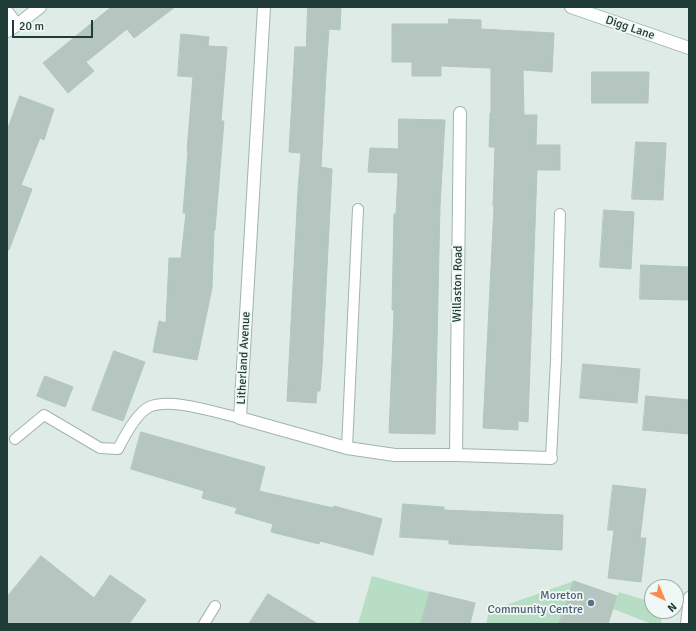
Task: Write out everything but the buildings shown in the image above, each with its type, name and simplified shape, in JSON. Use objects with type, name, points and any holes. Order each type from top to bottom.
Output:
[{"type":"street","points":[[7,12],[12,28],[40,7]]},
{"type":"street","name":"Litherland Avenue","points":[[264,7],[240,418],[347,448],[395,455],[456,454],[552,458]]},
{"type":"street","name":"Digg Lane","points":[[571,7],[689,48]]},
{"type":"street","name":"Willaston Road","points":[[456,454],[460,113]]},
{"type":"lane","points":[[347,448],[358,208]]},
{"type":"lane","points":[[552,458],[560,214]]},
{"type":"lane","points":[[15,439],[44,415],[100,448],[118,449],[127,432],[148,407],[163,403],[184,405],[240,418]]},
{"type":"lane","points":[[686,624],[689,596]]},
{"type":"lane","points":[[204,624],[215,606]]},
{"type":"green space","points":[[372,576],[430,592],[421,624],[358,624]]},
{"type":"green space","points":[[574,581],[559,624],[486,624],[489,611]]},
{"type":"green space","points":[[619,592],[644,600],[644,619],[661,619],[661,624],[652,624],[613,609]]},
{"type":"place","name":"Moreton Community Centre","points":[[591,603]]}]
